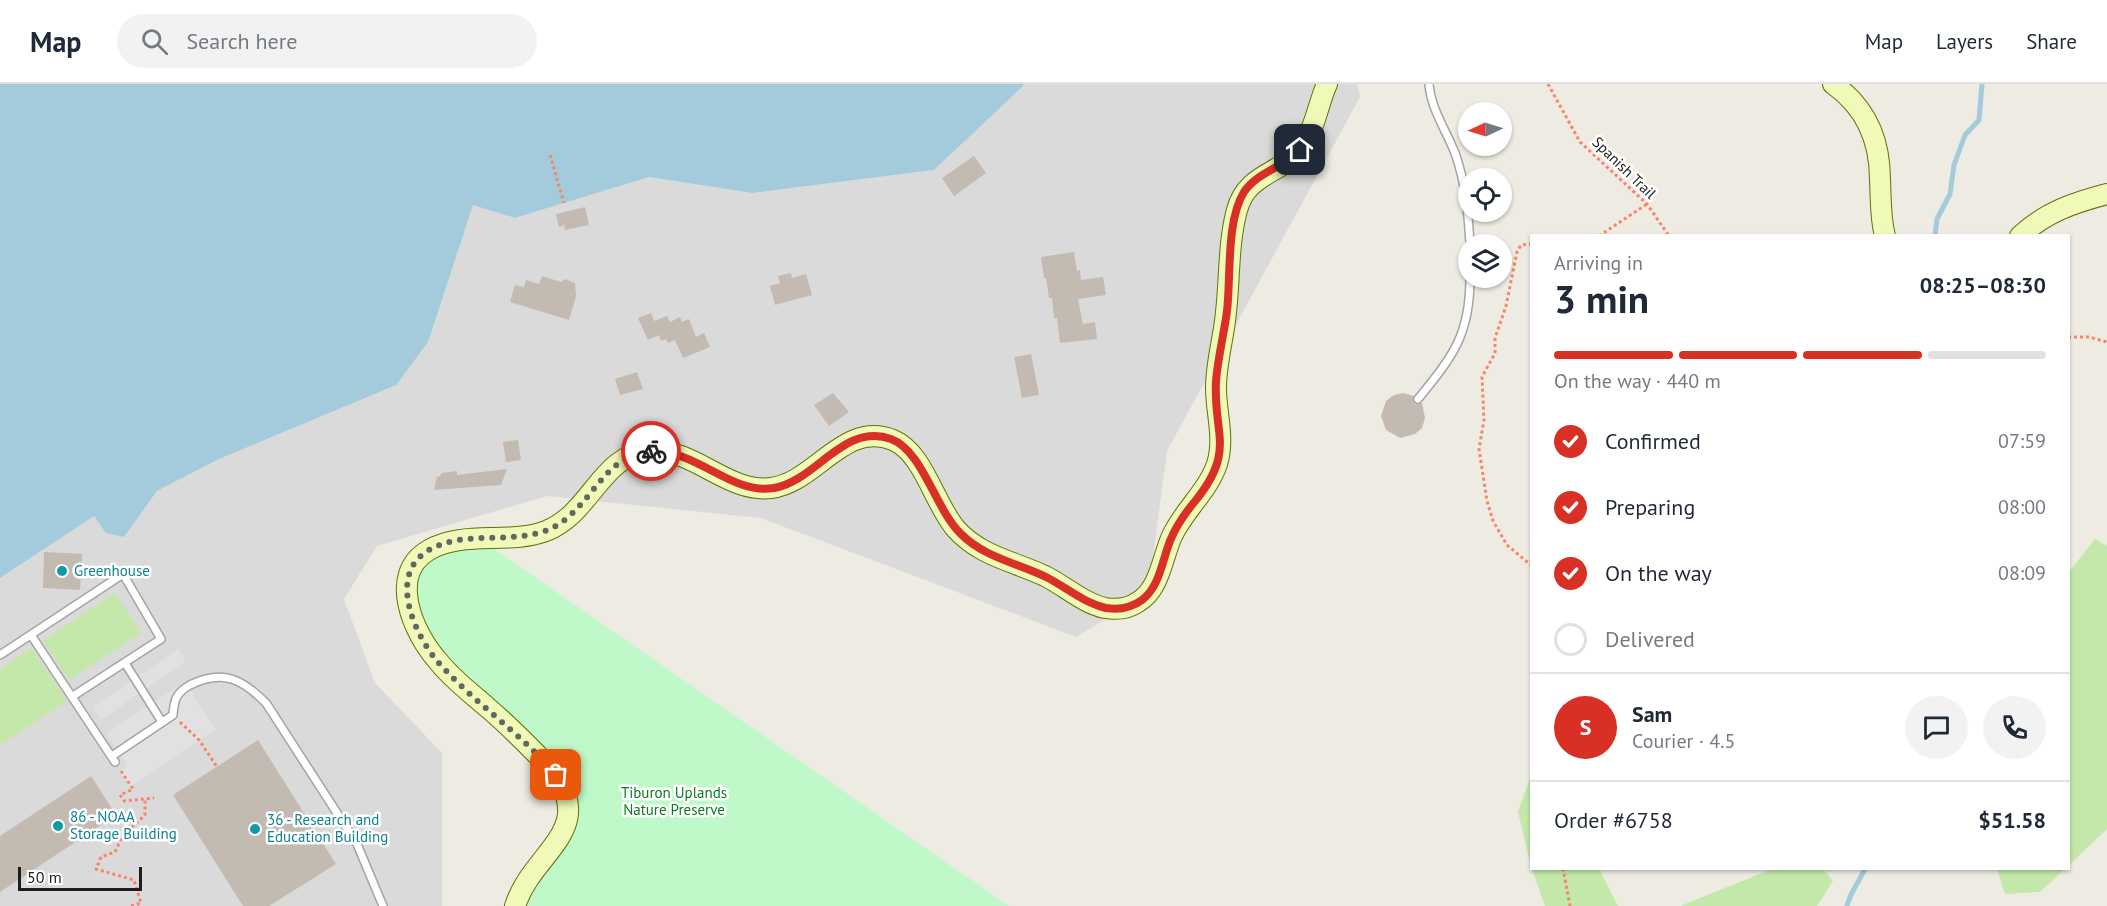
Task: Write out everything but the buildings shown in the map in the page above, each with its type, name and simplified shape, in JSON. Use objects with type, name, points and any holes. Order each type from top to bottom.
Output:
[{"type":"street","points":[[515,906],[527,880],[562,833],[568,816],[568,799],[561,783],[549,766],[451,675],[429,651],[414,620],[408,599],[408,574],[416,560],[429,550],[446,543],[525,536],[556,526],[579,509],[611,468],[635,454],[654,451],[674,453],[745,485],[770,488],[794,480],[852,441],[874,436],[888,438],[907,449],[948,520],[974,546],[1040,574],[1098,606],[1119,609],[1134,605],[1151,590],[1175,529],[1207,484],[1218,459],[1221,440],[1216,381],[1227,309],[1233,229],[1239,203],[1251,184],[1288,161],[1300,150],[1310,132],[1327,84]]},
{"type":"street","points":[[1833,84],[1856,105],[1875,139],[1879,158],[1880,204],[1885,234]]},
{"type":"street","points":[[2022,234],[2042,218],[2058,209],[2107,194]]},
{"type":"lane","points":[[1429,84],[1430,98],[1454,152],[1466,188],[1469,234]]},
{"type":"lane","points":[[1418,399],[1445,366],[1462,336],[1470,307],[1470,288]]},
{"type":"lane","points":[[0,655],[123,574],[161,639],[73,696]]},
{"type":"lane","points":[[31,634],[114,759],[173,716],[174,701],[181,690],[207,677],[224,677],[250,687],[266,703],[357,844],[383,906]]},
{"type":"lane","points":[[125,663],[162,722]]},
{"type":"path","name":"Spanish Trail","points":[[1548,84],[1580,142],[1647,204],[1668,234]]},
{"type":"path","points":[[550,155],[564,203]]},
{"type":"path","points":[[1602,234],[1647,204]]},
{"type":"path","points":[[1530,244],[1521,245],[1517,252],[1506,306],[1495,338],[1495,352],[1482,377],[1484,420],[1479,449],[1486,501],[1494,521],[1507,545],[1530,564]]},
{"type":"path","points":[[2070,337],[2089,337],[2107,342]]},
{"type":"path","points":[[173,716],[199,740],[217,766]]},
{"type":"path","points":[[114,759],[133,789],[120,795],[124,801],[154,798]]},
{"type":"path","points":[[131,906],[141,903],[134,880],[96,868],[101,857],[115,852],[123,835],[145,815],[145,799]]},
{"type":"path","points":[[1563,870],[1570,906]]},
{"type":"shaded area","points":[[1023,84],[1357,84],[1360,97],[1167,451],[1148,594],[1076,637],[761,518],[547,496],[377,546],[344,599],[375,683],[442,753],[442,906],[0,906],[0,578],[95,515],[124,537],[157,491],[219,459],[473,204],[515,218],[649,177],[752,193],[934,170]]},
{"type":"shaded area","points":[[178,649],[186,661],[101,720],[93,708]]},
{"type":"shaded area","points":[[185,682],[216,729],[130,787],[119,771],[127,765],[106,733]]},
{"type":"green space","name":"Tiburon Uplands Nature Preserve","points":[[480,539],[1009,906],[515,906],[568,799],[424,641],[411,567]]},
{"type":"green space","points":[[2095,539],[2107,546],[2107,829],[2070,864],[2070,571]]},
{"type":"green space","points":[[115,593],[141,633],[69,680],[43,640]]},
{"type":"green space","points":[[31,648],[67,701],[0,745],[0,669]]},
{"type":"green space","points":[[1530,778],[1530,862],[1518,812]]},
{"type":"green space","points":[[1532,870],[1600,870],[1618,906],[1545,906]]},
{"type":"green space","points":[[1770,870],[1824,870],[1833,881],[1817,906],[1680,906]]},
{"type":"green space","points":[[1998,870],[2064,870],[2040,892],[2005,894]]},
{"type":"water","points":[[0,84],[1023,84],[1023,86],[934,170],[752,193],[649,177],[515,218],[473,205],[428,342],[396,385],[219,459],[157,491],[124,537],[106,533],[94,516],[0,578]]},
{"type":"waterway","points":[[1935,234],[1937,219],[1950,194],[1954,165],[1965,135],[1979,120],[1982,84]]},
{"type":"waterway","points":[[1847,906],[1864,870]]},
{"type":"way so far","points":[[556,775],[429,651],[410,609],[406,591],[408,574],[422,554],[446,543],[525,536],[556,526],[579,509],[618,462],[635,454],[651,451]]},
{"type":"place","name":"Greenhouse","points":[[62,571]]},
{"type":"place","name":"86 - NOAA Storage Building","points":[[58,826]]},
{"type":"place","name":"36 - Research and Education Building","points":[[255,829]]},
{"type":"route","points":[[651,451],[684,456],[736,482],[754,488],[770,488],[794,480],[852,441],[874,436],[888,438],[901,444],[912,455],[948,520],[974,546],[990,555],[1040,574],[1098,606],[1119,609],[1134,605],[1146,596],[1156,582],[1175,529],[1216,468],[1221,440],[1216,381],[1227,309],[1233,229],[1239,203],[1251,184],[1288,161],[1300,150]]}]
